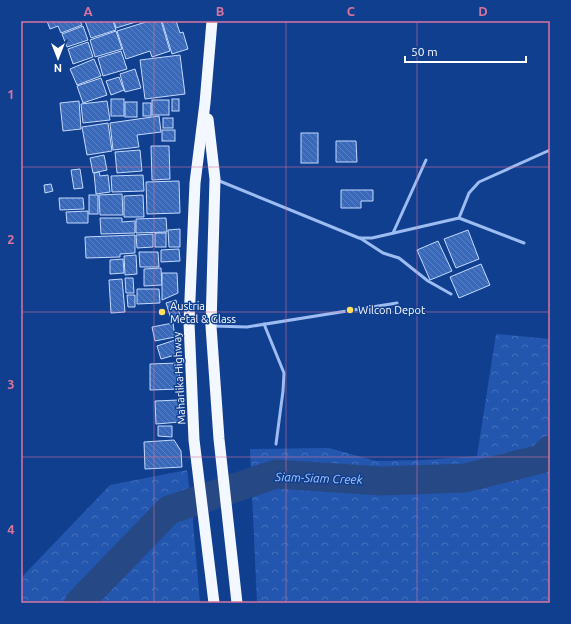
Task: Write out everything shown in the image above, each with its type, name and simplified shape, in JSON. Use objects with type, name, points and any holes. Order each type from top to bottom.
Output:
[{"type":"highway","name":"Maharlika Highway","points":[[212,21],[205,103],[195,183],[189,322],[194,440],[214,603]]},
{"type":"highway","name":"Maharlika Highway","points":[[205,103],[215,179],[211,326],[219,439],[237,603]]},
{"type":"lane","points":[[459,218],[470,192],[479,182],[550,150]]},
{"type":"lane","points":[[393,233],[426,160]]},
{"type":"lane","points":[[215,179],[359,238],[384,253],[399,258],[428,281],[451,294]]},
{"type":"lane","points":[[359,238],[372,238],[459,218],[524,243]]},
{"type":"lane","points":[[211,326],[247,327],[397,303]]},
{"type":"lane","points":[[264,324],[284,373],[276,444]]},
{"type":"green space","points":[[496,334],[550,339],[550,603],[257,603],[250,449],[329,448],[376,461],[424,460],[477,456]]},
{"type":"green space","points":[[187,470],[200,603],[21,603],[21,578],[110,485]]},
{"type":"building","points":[[47,21],[80,21],[82,25],[61,33],[58,26],[50,29]]},
{"type":"building","points":[[85,21],[113,21],[116,30],[91,38]]},
{"type":"building","points":[[114,21],[139,21],[116,28]]},
{"type":"building","points":[[149,21],[161,21],[170,51],[152,57],[150,51],[126,59],[117,31]]},
{"type":"building","points":[[162,21],[176,21],[180,33],[183,32],[188,49],[172,54]]},
{"type":"building","points":[[83,26],[88,40],[67,47],[62,34]]},
{"type":"building","points":[[116,31],[122,49],[95,57],[90,40]]},
{"type":"building","points":[[88,42],[93,57],[73,64],[68,49]]},
{"type":"building","points":[[121,51],[127,69],[103,76],[98,58]]},
{"type":"building","points":[[180,55],[185,94],[145,99],[140,60]]},
{"type":"building","points":[[94,59],[101,76],[77,85],[70,69]]},
{"type":"building","points":[[135,69],[141,88],[125,92],[120,74]]},
{"type":"building","points":[[119,77],[124,90],[111,95],[106,81]]},
{"type":"building","points":[[101,78],[107,95],[83,103],[77,86]]},
{"type":"building","points":[[111,99],[124,99],[124,116],[111,116]]},
{"type":"building","points":[[172,99],[179,99],[179,111],[172,111]]},
{"type":"building","points":[[152,100],[169,100],[169,115],[152,115]]},
{"type":"building","points":[[79,101],[81,129],[63,131],[60,103]]},
{"type":"building","points":[[107,101],[110,120],[83,123],[81,104]]},
{"type":"building","points":[[125,102],[137,102],[137,117],[125,117]]},
{"type":"building","points":[[143,103],[151,103],[151,116],[143,116]]},
{"type":"building","points":[[159,116],[161,132],[137,135],[139,147],[113,150],[110,123]]},
{"type":"building","points":[[163,118],[173,118],[173,128],[163,128]]},
{"type":"building","points":[[108,123],[112,151],[87,155],[82,127]]},
{"type":"building","points":[[162,130],[175,130],[175,141],[162,141]]},
{"type":"building","points":[[301,133],[318,133],[318,163],[301,163]]},
{"type":"building","points":[[336,141],[356,141],[357,162],[336,162]]},
{"type":"building","points":[[151,146],[169,146],[170,179],[152,180]]},
{"type":"building","points":[[140,150],[142,171],[117,173],[115,152]]},
{"type":"building","points":[[104,155],[107,170],[93,173],[90,158]]},
{"type":"building","points":[[80,169],[83,188],[74,189],[71,170]]},
{"type":"building","points":[[99,172],[100,176],[108,175],[110,192],[96,194],[94,173]]},
{"type":"building","points":[[143,175],[144,191],[112,192],[111,176]]},
{"type":"building","points":[[179,181],[180,213],[147,214],[146,182]]},
{"type":"building","points":[[51,184],[53,191],[45,193],[44,185]]},
{"type":"building","points":[[341,190],[373,190],[373,201],[361,201],[361,208],[341,208]]},
{"type":"building","points":[[122,194],[123,215],[100,215],[99,195]]},
{"type":"building","points":[[89,195],[98,195],[98,214],[89,214]]},
{"type":"building","points":[[143,195],[144,217],[124,217],[124,196]]},
{"type":"building","points":[[59,198],[83,198],[84,209],[60,210]]},
{"type":"building","points":[[88,211],[88,223],[67,223],[66,212]]},
{"type":"building","points":[[100,218],[122,218],[122,222],[135,221],[135,233],[101,234]]},
{"type":"building","points":[[166,218],[167,232],[136,233],[136,219]]},
{"type":"building","points":[[180,229],[180,247],[169,247],[168,230]]},
{"type":"building","points":[[468,230],[479,259],[456,268],[444,239]]},
{"type":"building","points":[[155,233],[166,233],[166,247],[155,247]]},
{"type":"building","points":[[153,234],[153,247],[137,248],[136,235]]},
{"type":"building","points":[[135,235],[135,253],[120,254],[120,257],[86,258],[85,237]]},
{"type":"building","points":[[438,241],[452,271],[430,280],[417,250]]},
{"type":"building","points":[[179,249],[180,261],[161,262],[161,250]]},
{"type":"building","points":[[139,252],[158,252],[159,267],[140,267]]},
{"type":"building","points":[[136,255],[137,274],[125,275],[124,256]]},
{"type":"building","points":[[123,259],[124,273],[110,274],[110,260]]},
{"type":"building","points":[[481,264],[490,285],[459,298],[450,277]]},
{"type":"building","points":[[161,268],[162,285],[144,286],[144,269]]},
{"type":"building","points":[[162,273],[177,273],[178,293],[162,300]]},
{"type":"building","points":[[125,278],[133,278],[134,293],[126,293]]},
{"type":"building","points":[[122,279],[125,312],[111,313],[109,280]]},
{"type":"building","points":[[137,289],[159,289],[160,303],[137,304]]},
{"type":"building","points":[[127,295],[135,295],[135,307],[128,307]]},
{"type":"building","points":[[176,300],[180,316],[171,319],[166,303]]},
{"type":"building","points":[[173,323],[175,337],[155,341],[152,327]]},
{"type":"building","points":[[178,339],[182,353],[161,359],[157,346]]},
{"type":"building","points":[[179,363],[180,389],[150,390],[150,364]]},
{"type":"building","points":[[179,400],[180,422],[156,424],[155,401]]},
{"type":"building","points":[[158,426],[172,426],[172,437],[158,436]]},
{"type":"building","points":[[174,440],[181,451],[182,467],[145,469],[144,442]]},
{"type":"waterway","name":"Siam-Siam Creek","points":[[79,603],[169,510],[276,474],[381,481],[465,478],[541,459],[550,450]]},
{"type":"place","name":"Wilcon Depot","points":[[350,310]]},
{"type":"place","name":"Austria Metal & Glass","points":[[162,312]]}]
